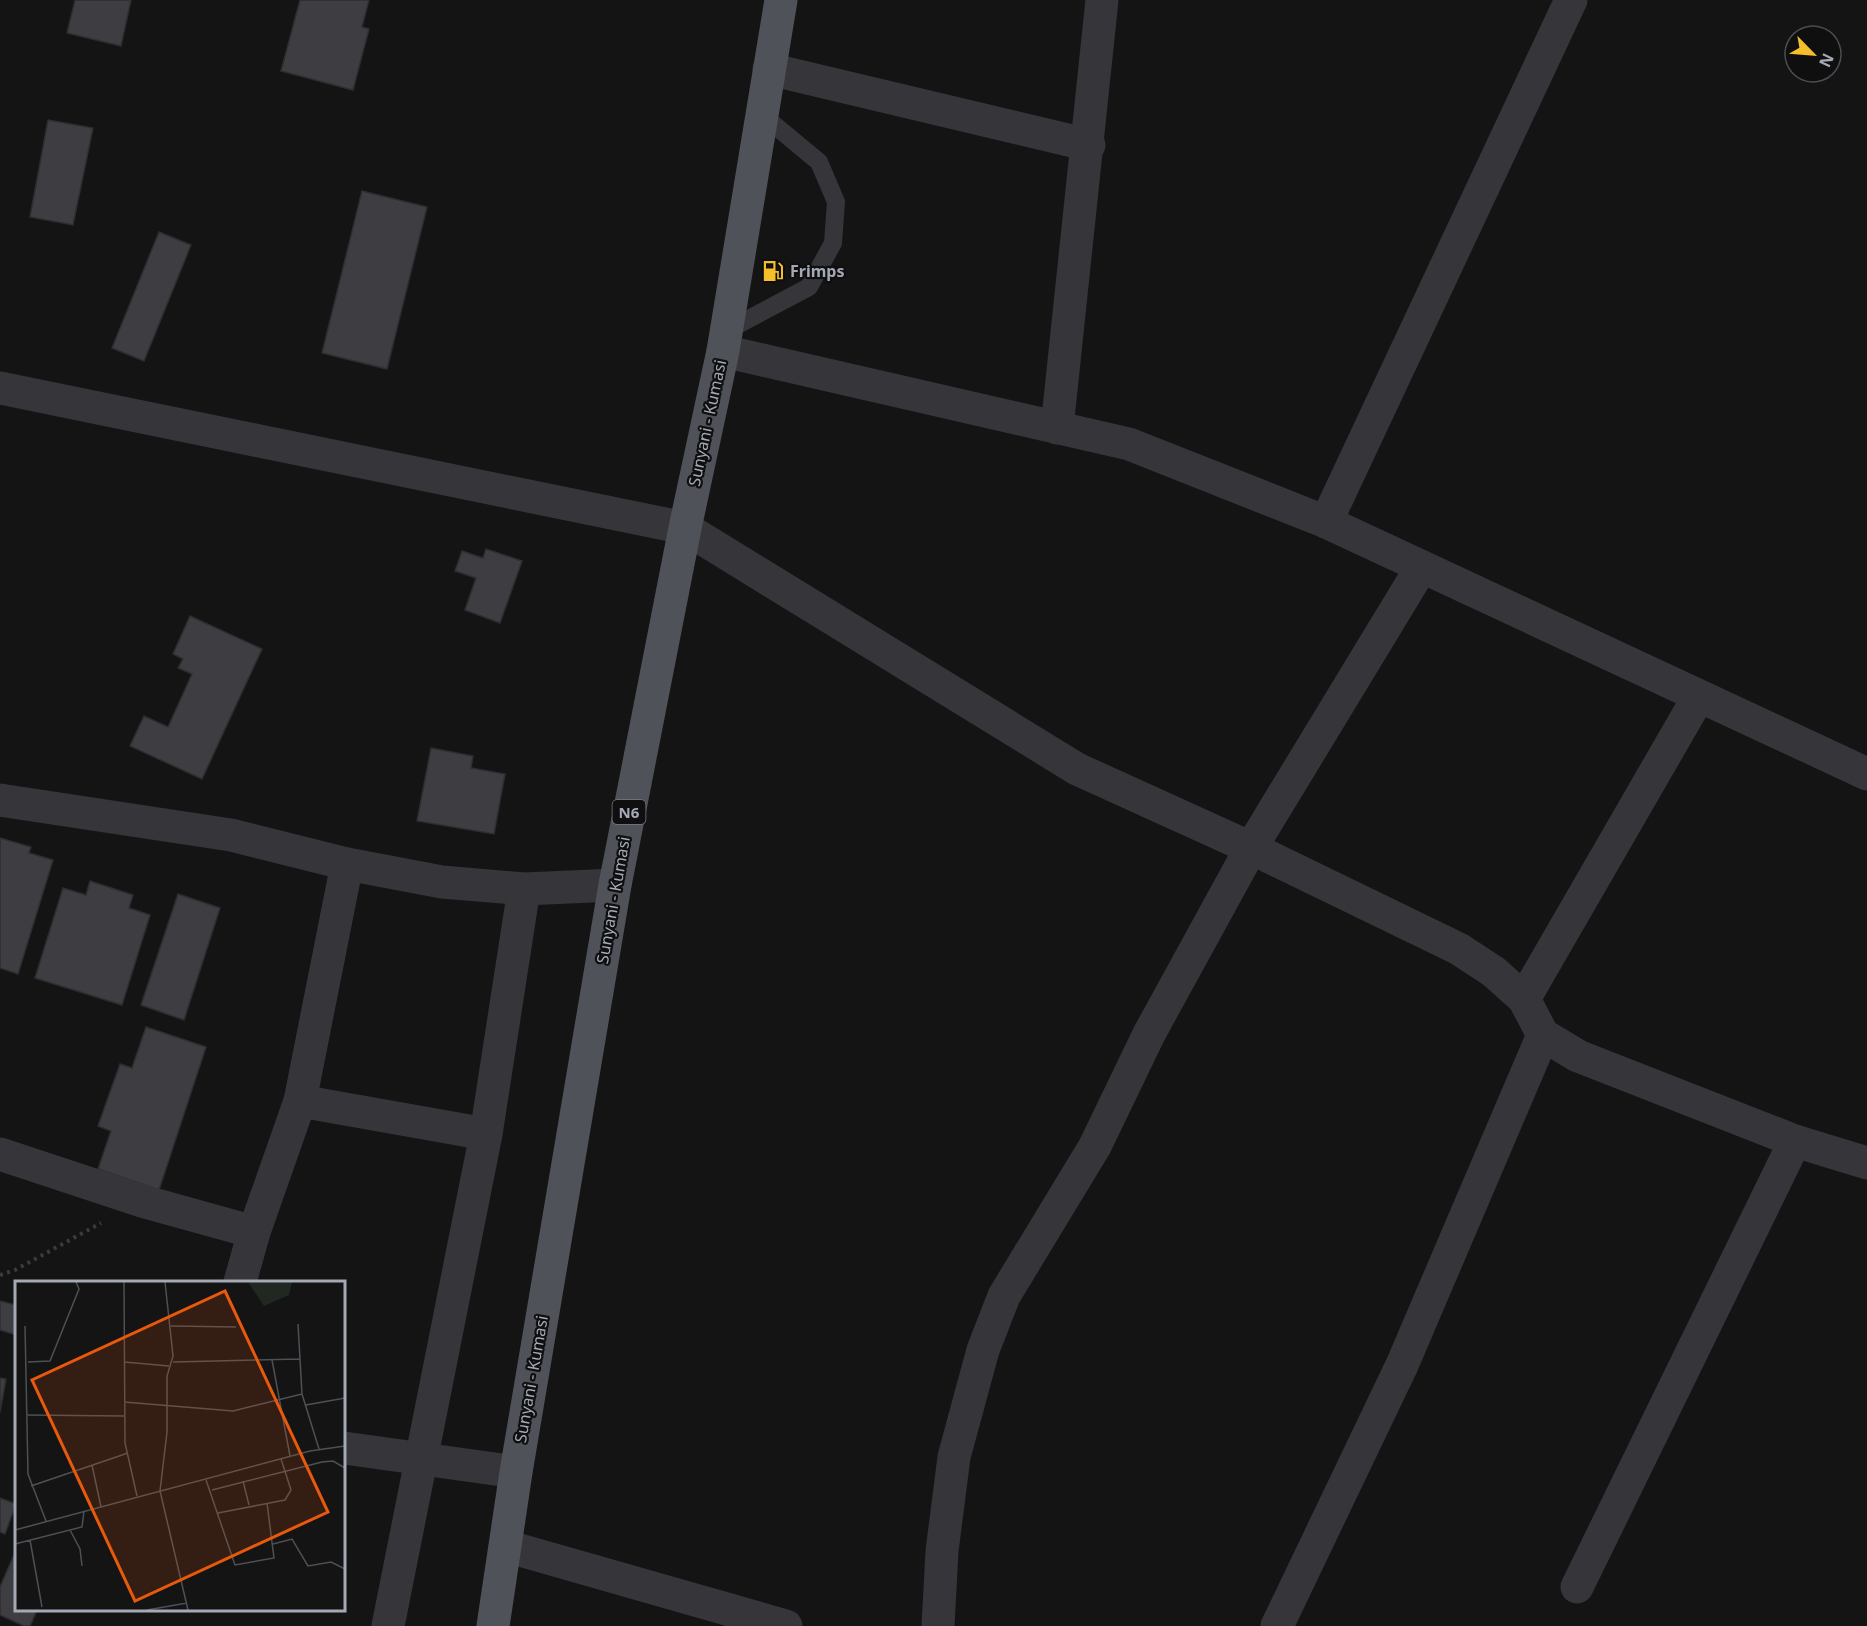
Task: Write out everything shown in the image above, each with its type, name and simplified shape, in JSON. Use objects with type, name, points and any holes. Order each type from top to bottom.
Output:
[{"type":"main road","name":"Sunyani - Kumasi","points":[[493,1626],[516,1472],[615,885],[685,528],[725,341],[780,0]]},
{"type":"street","points":[[1057,428],[1089,145],[1102,0]]},
{"type":"street","points":[[1326,522],[1571,0]]},
{"type":"street","points":[[769,69],[1089,145]]},
{"type":"street","points":[[725,341],[1057,428],[1129,444],[1326,522],[1867,774]]},
{"type":"street","points":[[0,388],[685,528],[1077,769],[1251,848],[1459,949],[1494,972],[1524,999],[1543,1035],[1578,1056],[1795,1141],[1867,1163]]},
{"type":"street","points":[[938,1626],[942,1551],[954,1457],[982,1350],[1004,1296],[1095,1146],[1149,1034],[1251,848],[1421,568]]},
{"type":"street","points":[[1524,999],[1699,696]]},
{"type":"street","points":[[0,800],[231,835],[347,864],[442,882],[524,889],[615,885]]},
{"type":"street","points":[[240,1281],[254,1232],[300,1101],[347,864]]},
{"type":"street","points":[[388,1626],[486,1134],[524,889]]},
{"type":"street","points":[[1277,1626],[1402,1365],[1543,1035]]},
{"type":"street","points":[[300,1101],[486,1134]]},
{"type":"street","points":[[1577,1587],[1795,1141]]},
{"type":"street","points":[[0,1154],[142,1202],[254,1232]]},
{"type":"street","points":[[345,1448],[516,1472]]},
{"type":"street","points":[[506,1546],[786,1626]]},
{"type":"lane","points":[[725,341],[809,287],[833,243],[836,202],[819,162],[761,114]]},
{"type":"path","points":[[0,1275],[15,1270],[142,1202]]},
{"type":"building","points":[[75,0],[131,0],[121,46],[67,33]]},
{"type":"building","points":[[300,0],[369,0],[362,27],[369,29],[353,90],[281,71]]},
{"type":"building","points":[[48,120],[93,128],[73,225],[30,217]]},
{"type":"building","points":[[362,191],[427,207],[387,369],[322,353]]},
{"type":"building","points":[[159,232],[191,245],[144,361],[112,348]]},
{"type":"building","points":[[486,549],[522,561],[500,623],[465,610],[476,578],[455,571],[462,551],[483,558]]},
{"type":"building","points":[[190,616],[262,649],[202,779],[130,746],[144,716],[168,727],[192,674],[178,668],[183,659],[173,654]]},
{"type":"building","points":[[431,748],[473,756],[471,768],[505,774],[494,834],[417,821]]},
{"type":"building","points":[[0,838],[31,847],[29,853],[53,860],[18,974],[0,968]]},
{"type":"building","points":[[90,881],[133,895],[129,908],[150,915],[122,1005],[35,978],[63,888],[86,895]]},
{"type":"building","points":[[178,894],[220,908],[184,1020],[141,1005]]},
{"type":"building","points":[[146,1027],[206,1047],[159,1190],[98,1169],[111,1131],[98,1126],[120,1064],[132,1068]]},
{"type":"building","points":[[0,1301],[15,1305],[15,1335],[0,1330]]},
{"type":"building","points":[[0,1378],[6,1379],[0,1412]]},
{"type":"building","points":[[0,1498],[15,1504],[15,1507],[5,1534],[0,1532]]},
{"type":"building","points":[[15,1552],[15,1611],[37,1611],[30,1626],[24,1626],[0,1615],[0,1587]]},
{"type":"place","name":"Frimps","points":[[773,271]]}]
